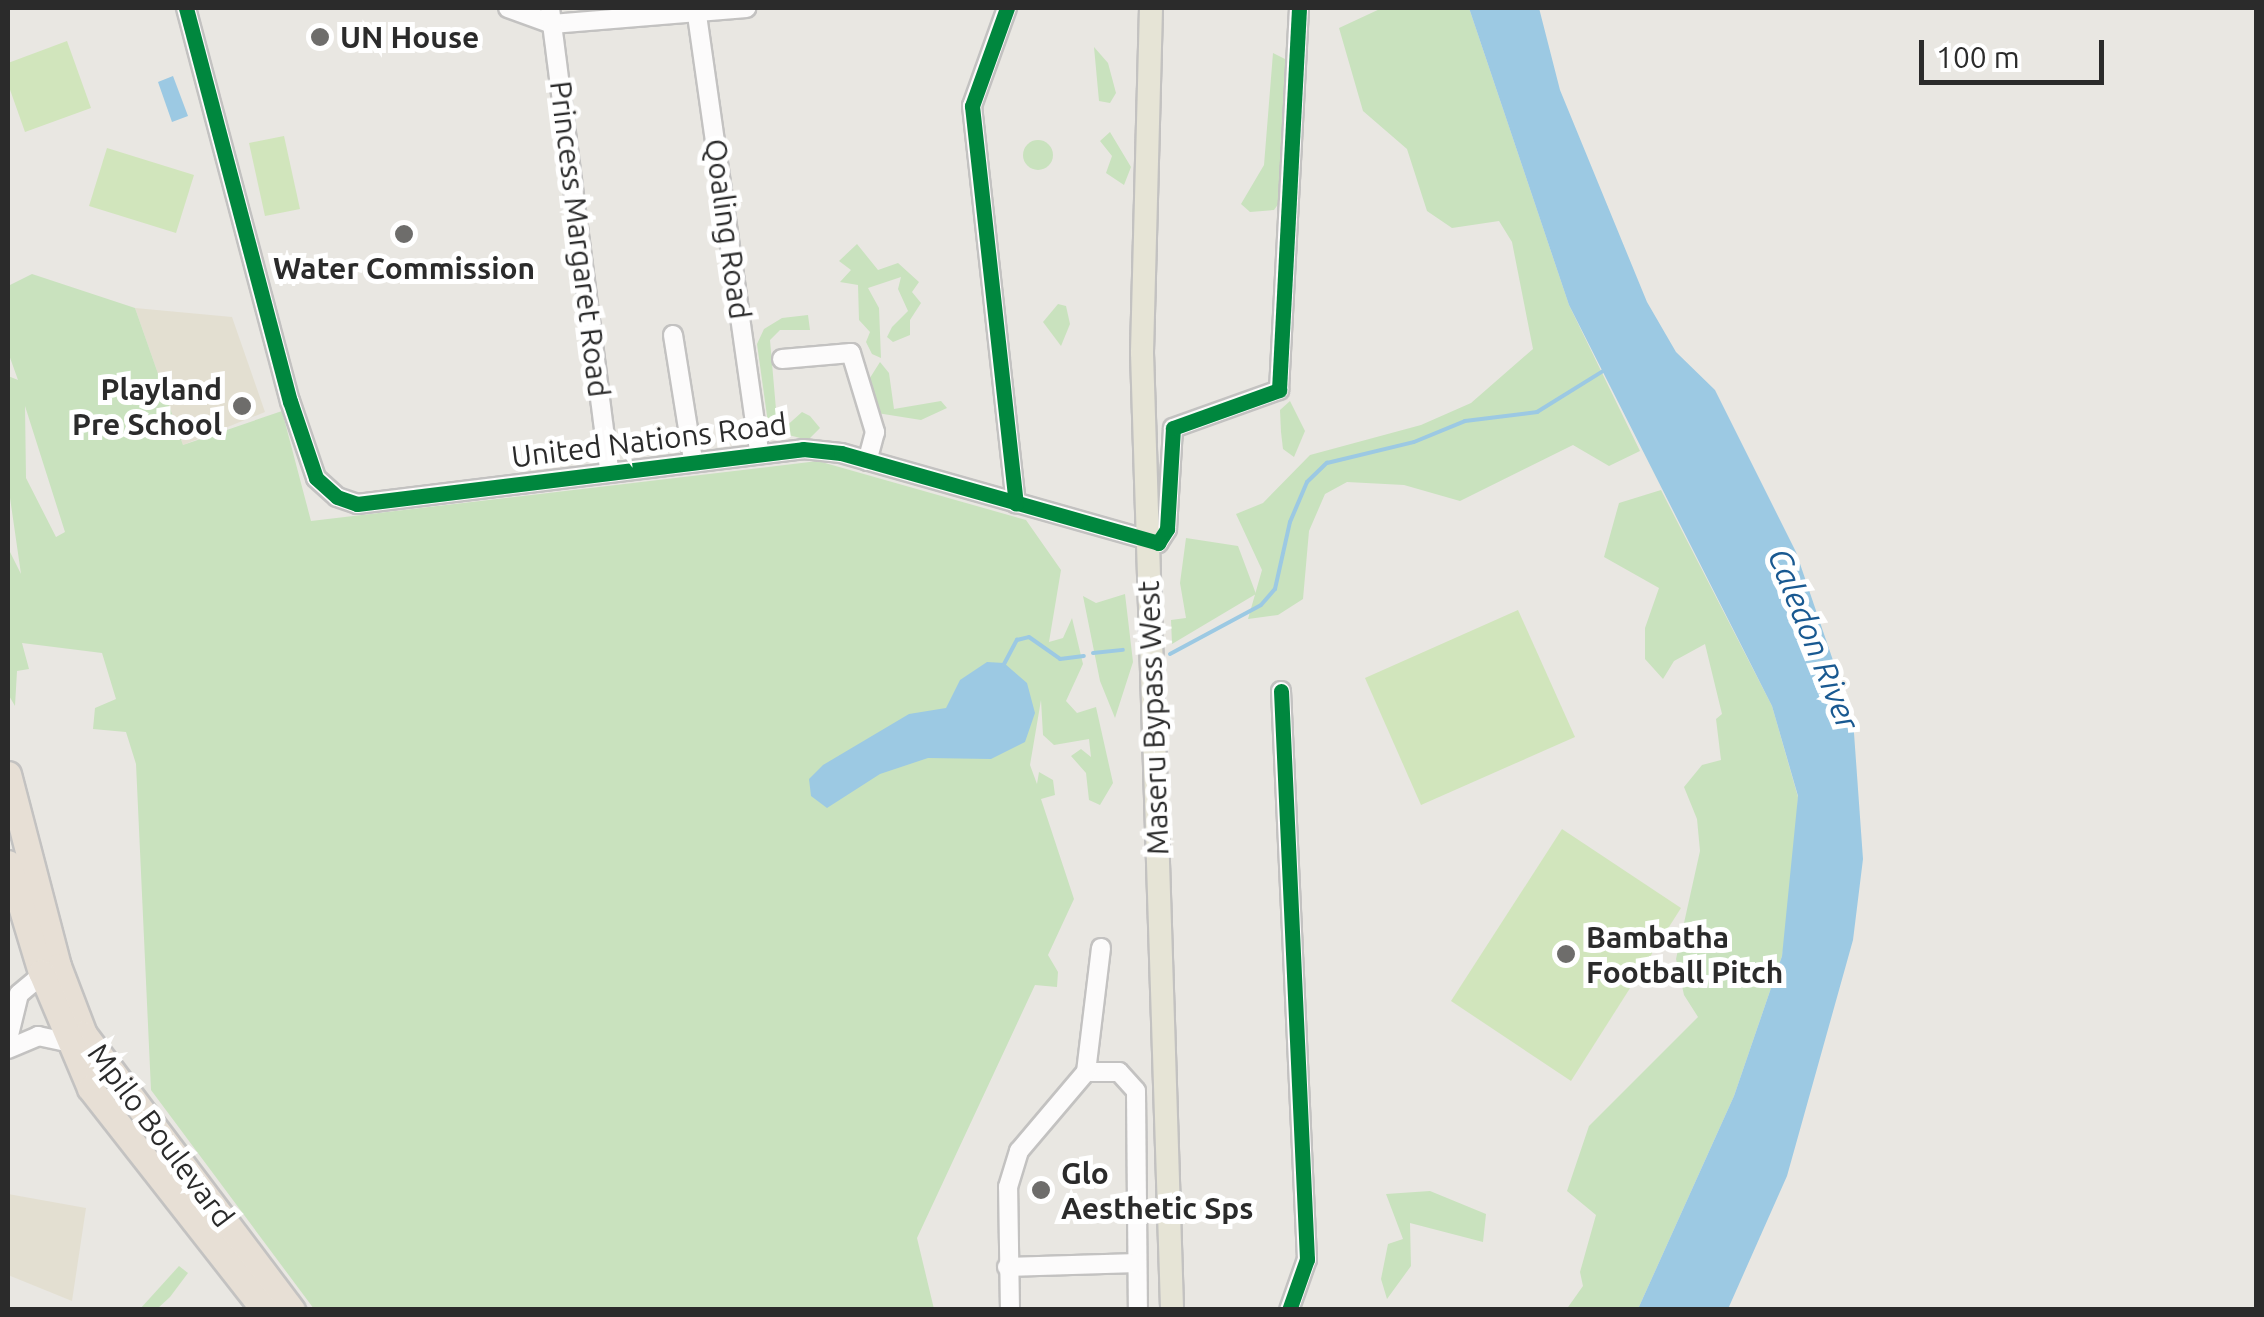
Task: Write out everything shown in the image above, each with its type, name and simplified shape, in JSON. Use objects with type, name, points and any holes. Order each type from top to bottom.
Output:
[{"type":"highway","name":"Mpilo Boulevard","points":[[8,774],[67,1042],[90,1088],[264,1310]]},
{"type":"highway","name":"Mpilo Boulevard","points":[[8,863],[50,969],[84,1034],[292,1310]]},
{"type":"main road","name":"Maseru Bypass West","points":[[1151,8],[1142,354],[1172,1310]]},
{"type":"street","name":"United Nations Road","points":[[186,8],[290,401],[324,488],[358,504],[759,451],[802,449],[867,461],[1149,543]]},
{"type":"street","points":[[508,8],[551,16],[746,8]]},
{"type":"street","points":[[1007,8],[972,106],[1016,504]]},
{"type":"street","points":[[1149,543],[1158,543],[1166,530],[1173,428],[1279,390],[1299,8]]},
{"type":"street","name":"Qoaling Road","points":[[697,10],[759,451]]},
{"type":"street","name":"Princess Margaret Road","points":[[551,16],[610,471]]},
{"type":"street","points":[[673,336],[692,460]]},
{"type":"street","points":[[782,359],[851,353],[875,432],[867,461]]},
{"type":"street","points":[[1281,692],[1307,1259],[1289,1310]]},
{"type":"street","points":[[1010,1310],[1008,1187],[1019,1151],[1086,1072],[1101,948]]},
{"type":"street","points":[[8,1040],[19,994],[50,969]]},
{"type":"street","points":[[8,1049],[38,1036],[67,1042]]},
{"type":"street","points":[[1086,1072],[1119,1072],[1136,1090],[1138,1310]]},
{"type":"street","points":[[1007,1267],[1137,1263]]},
{"type":"shaded area","points":[[135,308],[232,317],[265,412],[183,445]]},
{"type":"shaded area","points":[[8,1194],[86,1208],[72,1301],[8,1275]]},
{"type":"green space","points":[[1382,8],[1469,8],[1569,305],[1640,451],[1609,466],[1573,445],[1460,501],[1404,485],[1347,482],[1325,494],[1309,531],[1303,599],[1278,615],[1248,619],[1262,570],[1236,514],[1263,503],[1310,455],[1421,425],[1471,403],[1533,349],[1512,242],[1499,221],[1452,228],[1427,211],[1407,149],[1363,111],[1339,28]]},
{"type":"green space","points":[[67,41],[91,108],[25,132],[8,84],[8,63]]},
{"type":"green space","points":[[1094,47],[1108,63],[1116,93],[1110,103],[1099,101]]},
{"type":"green space","points":[[1273,53],[1289,61],[1279,178],[1284,196],[1274,210],[1250,212],[1241,204],[1264,165]]},
{"type":"green space","points":[[1110,132],[1131,167],[1124,185],[1106,173],[1112,156],[1100,141]]},
{"type":"green space","points":[[284,136],[300,209],[265,216],[249,143]]},
{"type":"green space","points":[[1038,140],[1049,144],[1053,155],[1049,166],[1038,170],[1027,166],[1023,155],[1027,144]]},
{"type":"green space","points":[[107,148],[194,175],[176,233],[89,206]]},
{"type":"green space","points":[[857,244],[878,270],[898,263],[919,282],[912,292],[921,303],[910,320],[910,335],[893,342],[887,337],[908,311],[898,289],[901,277],[868,288],[879,308],[881,358],[872,354],[866,342],[870,332],[859,320],[858,285],[840,282],[851,270],[839,261]]},
{"type":"green space","points":[[32,274],[135,308],[183,445],[282,411],[311,521],[818,461],[1026,520],[1061,570],[1049,642],[1063,638],[1072,618],[1083,664],[1066,701],[1077,713],[1096,707],[1113,783],[1100,805],[1089,800],[1086,773],[1071,756],[1081,749],[1091,757],[1089,739],[1054,745],[1043,735],[1041,700],[1030,765],[1037,784],[1039,772],[1053,780],[1055,795],[1041,799],[1074,899],[1048,955],[1058,972],[1057,987],[1035,985],[917,1238],[934,1309],[314,1309],[151,1090],[136,764],[126,732],[93,729],[95,708],[116,699],[102,653],[22,643],[29,669],[17,671],[15,706],[8,694],[8,548],[21,574],[8,484],[8,376],[18,380],[8,352],[8,286]],"holes":[[[25,406],[65,532],[56,537],[26,478]]]},
{"type":"green space","points":[[1058,304],[1066,306],[1070,324],[1061,346],[1043,322]]},
{"type":"green space","points":[[808,315],[810,330],[780,330],[770,340],[777,421],[783,429],[802,412],[810,416],[820,428],[808,440],[769,430],[757,344],[764,329],[782,318]]},
{"type":"green space","points":[[880,362],[889,373],[894,409],[941,401],[947,408],[921,420],[877,413],[868,381]]},
{"type":"green space","points":[[1290,401],[1305,431],[1294,457],[1283,449],[1281,432],[1280,410]]},
{"type":"green space","points":[[1661,490],[1772,706],[1798,797],[1792,900],[1782,956],[1734,1096],[1638,1309],[1566,1310],[1583,1286],[1580,1272],[1596,1215],[1567,1191],[1589,1126],[1698,1017],[1684,995],[1676,959],[1700,851],[1697,819],[1684,787],[1702,765],[1721,760],[1716,719],[1722,714],[1705,644],[1674,661],[1663,679],[1645,659],[1645,628],[1659,588],[1604,557],[1619,503]]},
{"type":"green space","points":[[1186,538],[1238,546],[1256,594],[1172,644],[1171,620],[1186,618],[1180,583]]},
{"type":"green space","points":[[1125,594],[1133,662],[1115,718],[1100,681],[1083,596],[1096,603]]},
{"type":"green space","points":[[1518,610],[1575,737],[1421,805],[1365,678]]},
{"type":"green space","name":"Bambatha Football Pitch","points":[[1562,829],[1681,908],[1571,1081],[1451,1001]]},
{"type":"green space","points":[[1430,1191],[1486,1214],[1483,1242],[1410,1223],[1411,1266],[1387,1299],[1381,1279],[1388,1244],[1403,1239],[1386,1194]]},
{"type":"green space","points":[[179,1266],[188,1273],[170,1297],[157,1309],[140,1309]]},
{"type":"water","name":"Caledon River","points":[[1469,8],[1539,8],[1560,90],[1647,302],[1676,352],[1715,390],[1796,552],[1853,719],[1863,859],[1853,940],[1787,1176],[1728,1309],[1638,1309],[1734,1096],[1782,956],[1798,796],[1772,706],[1569,305]]},
{"type":"water","points":[[173,76],[188,116],[172,122],[158,82]]},
{"type":"water","points":[[987,662],[1004,663],[1027,683],[1035,713],[1025,742],[991,759],[928,758],[880,774],[827,808],[811,796],[809,779],[823,765],[909,714],[946,708],[960,680]]},
{"type":"waterway","points":[[1170,654],[1261,605],[1275,589],[1290,522],[1307,482],[1327,463],[1414,442],[1465,421],[1537,412],[1603,371]]},
{"type":"waterway","points":[[1003,666],[1017,640],[1029,637],[1060,659],[1084,656]]},
{"type":"waterway","points":[[1093,653],[1123,650]]},
{"type":"cycle path","points":[[186,8],[290,401],[316,478],[337,497],[357,504],[803,449],[841,453],[1158,543],[1167,529],[1173,428],[1279,390],[1299,8]]},
{"type":"cycle path","points":[[1007,8],[972,106],[1016,504]]},
{"type":"cycle path","points":[[1281,691],[1307,1259],[1289,1310]]},
{"type":"place","name":"UN House","points":[[320,37]]},
{"type":"place","name":"Water Commission","points":[[404,234]]},
{"type":"place","name":"Playland Pre School","points":[[242,406]]},
{"type":"place","name":"Bambatha Football Pitch","points":[[1566,954]]},
{"type":"place","name":"Glo Aesthetic Sps","points":[[1041,1190]]}]
